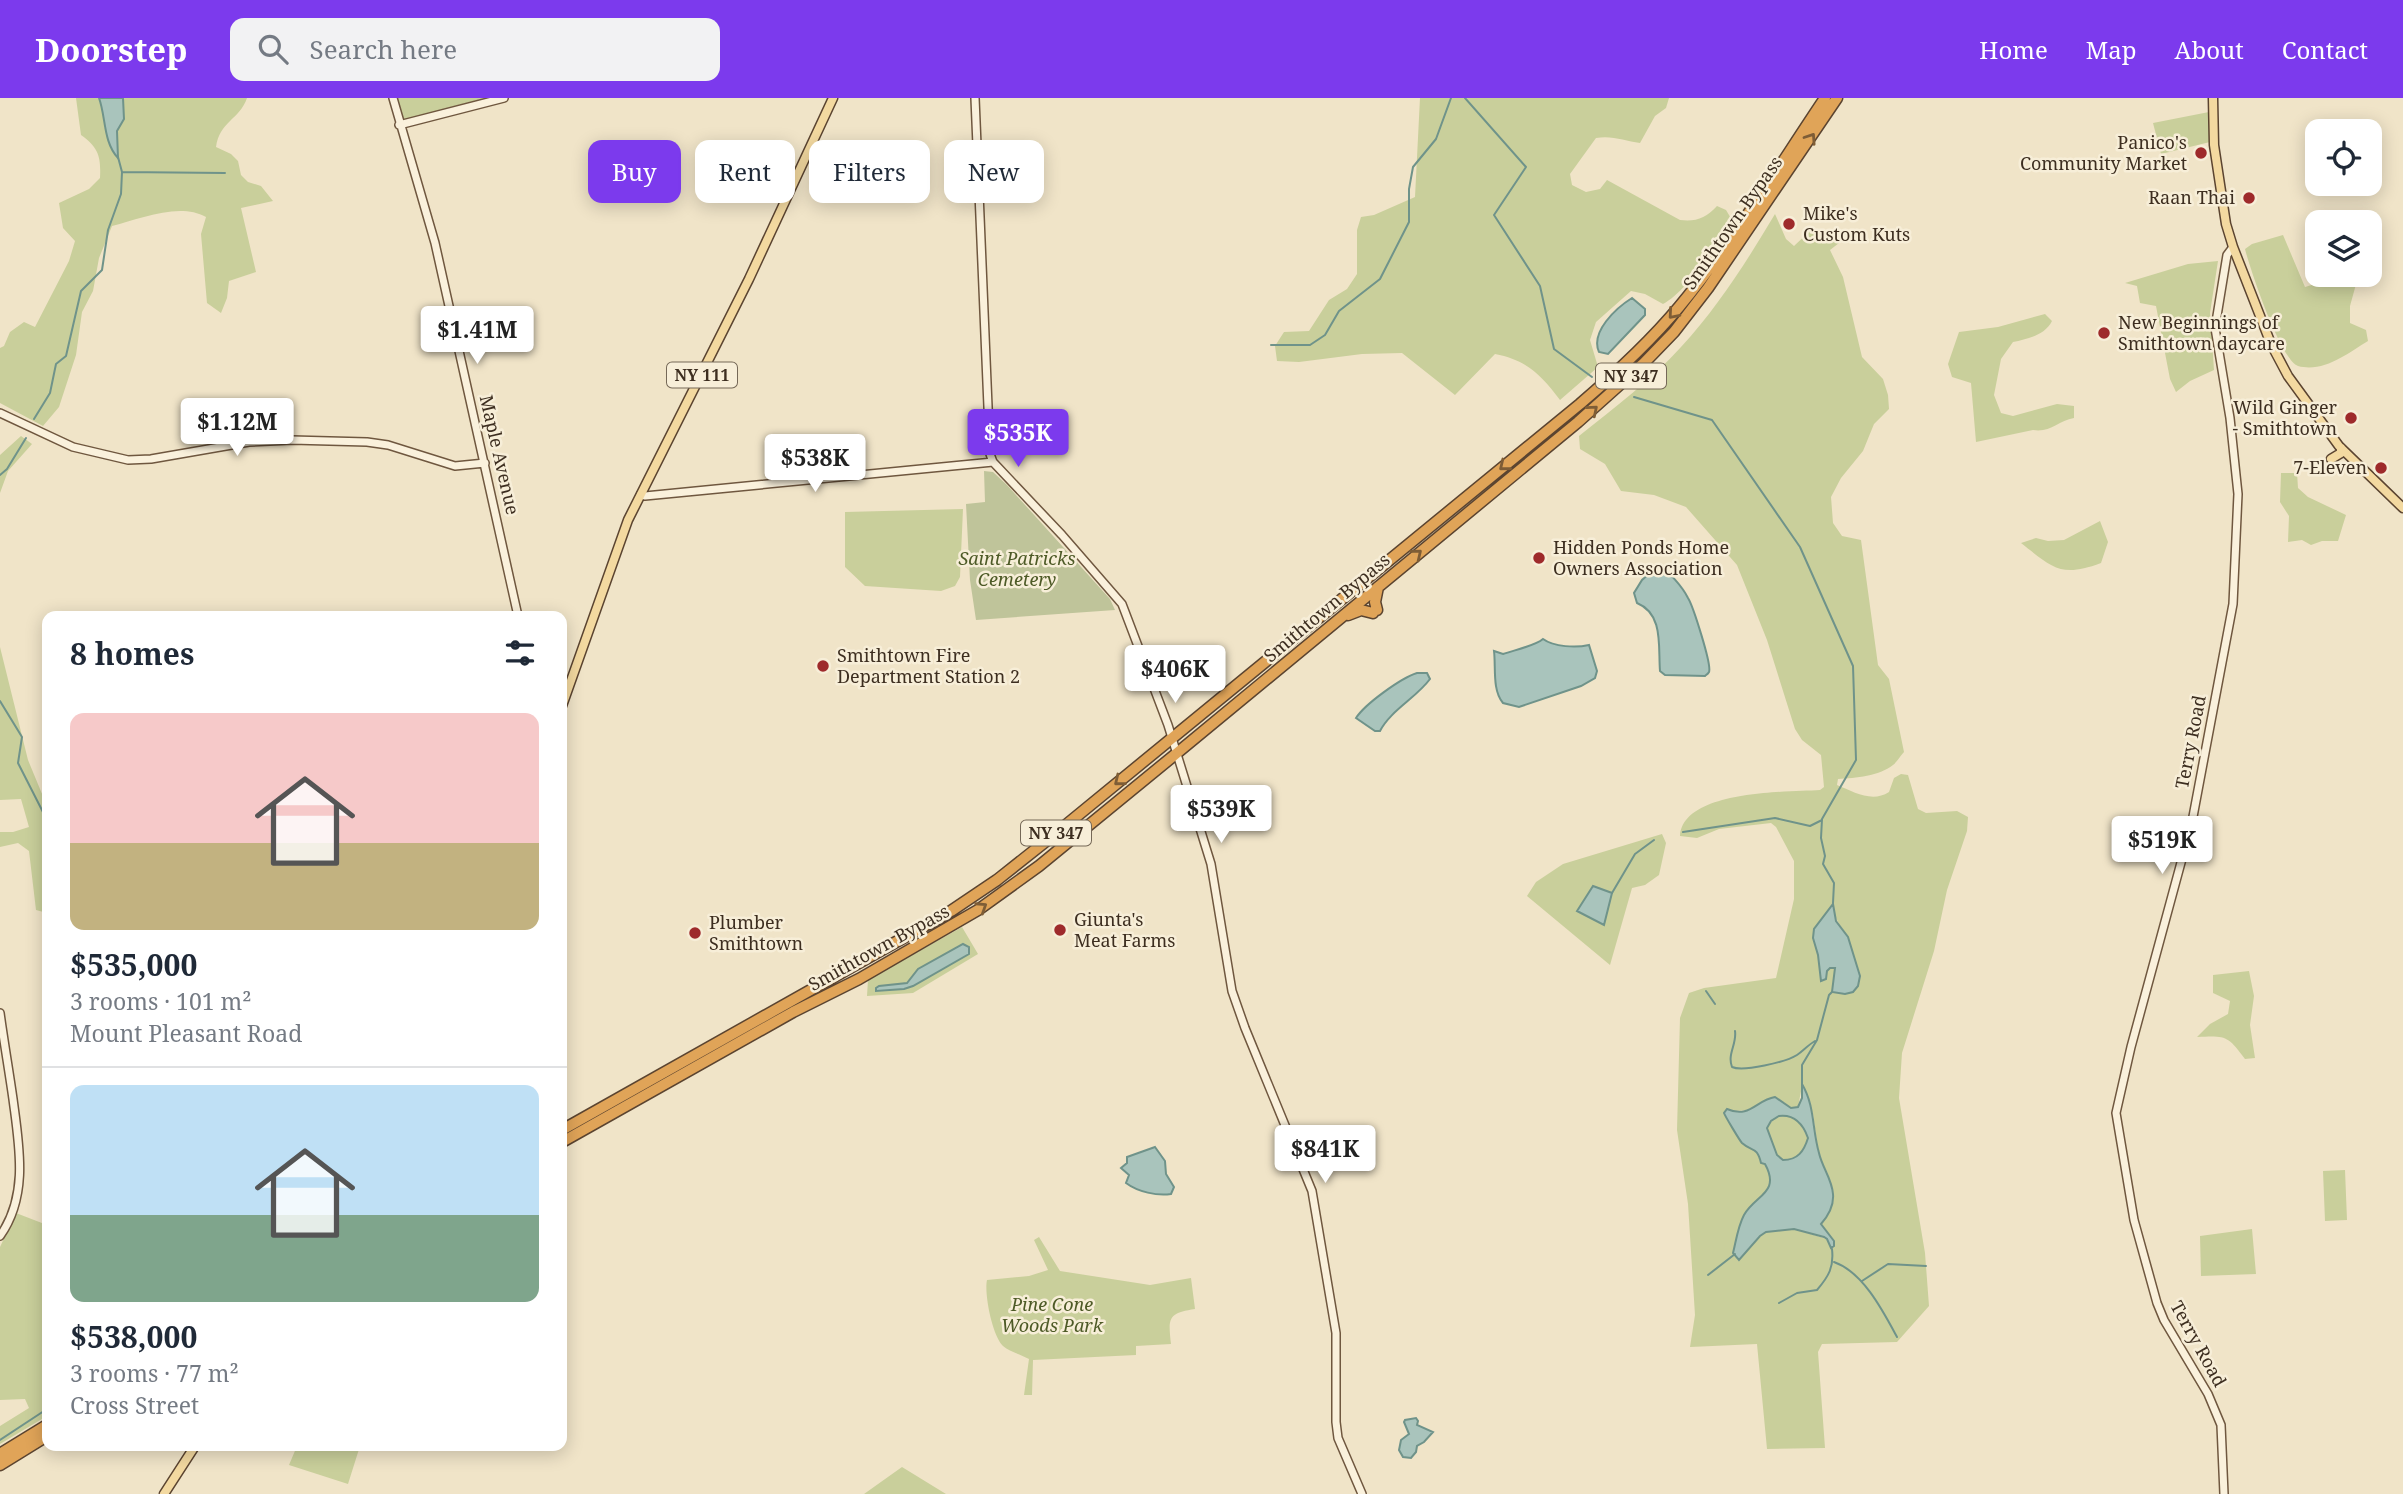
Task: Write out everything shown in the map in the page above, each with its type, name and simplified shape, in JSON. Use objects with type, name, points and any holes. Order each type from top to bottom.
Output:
[{"type":"highway","name":"Smithtown Bypass","points":[[567,1127],[860,964],[967,901],[1012,869],[1631,359],[1697,285],[1825,98]]},
{"type":"highway","name":"Smithtown Bypass","points":[[567,1139],[972,914],[1031,872],[1177,753],[1623,384],[1664,343],[1716,277],[1837,98]]},
{"type":"highway","points":[[1338,620],[1361,610],[1375,612],[1378,586]]},
{"type":"highway","points":[[0,1454],[42,1427]]},
{"type":"highway","points":[[0,1465],[42,1439]]},
{"type":"main road","name":"NY 111","points":[[567,692],[628,520],[749,279],[832,98]]},
{"type":"main road","name":"Terry Road","points":[[2213,98],[2214,145],[2232,247]]},
{"type":"main road","points":[[2232,247],[2271,344],[2288,376],[2341,447],[2403,508]]},
{"type":"main road","points":[[2331,459],[2341,453],[2341,447]]},
{"type":"main road","points":[[164,1494],[192,1451]]},
{"type":"street","name":"Maple Avenue","points":[[393,98],[435,243],[517,611]]},
{"type":"street","points":[[399,125],[504,98]]},
{"type":"street","points":[[975,98],[990,454],[993,462],[1122,604],[1172,738],[1213,874],[1232,991],[1312,1191],[1336,1333],[1338,1438],[1362,1494]]},
{"type":"street","name":"Terry Road","points":[[2223,1494],[2221,1424],[2208,1394],[2169,1330],[2157,1303],[2134,1220],[2116,1113],[2194,810],[2233,604],[2238,494],[2230,416],[2215,328],[2227,255],[2232,247]]},
{"type":"street","points":[[0,413],[74,447],[128,460],[151,459],[249,442],[292,440],[367,442],[455,466],[485,463]]},
{"type":"street","points":[[641,494],[645,496],[712,490],[993,462]]},
{"type":"street","points":[[0,1013],[20,1156],[20,1181],[16,1200],[0,1236]]},
{"type":"green space","points":[[76,98],[99,98],[105,112],[104,126],[117,157],[117,131],[124,119],[123,98],[247,98],[240,111],[221,132],[216,147],[231,154],[238,161],[241,175],[248,182],[261,186],[273,201],[241,208],[256,272],[229,281],[227,298],[221,313],[207,303],[201,234],[206,217],[172,211],[112,226],[99,258],[93,291],[82,312],[76,355],[59,407],[43,426],[0,403],[0,348],[4,346],[10,332],[24,322],[35,327],[69,261],[75,241],[63,228],[59,203],[89,189],[100,178],[98,154],[92,144],[81,135]]},
{"type":"green space","points":[[396,98],[485,98],[402,120]]},
{"type":"green space","points":[[1420,98],[1669,98],[1666,108],[1655,116],[1640,143],[1596,138],[1570,174],[1572,185],[1586,192],[1600,189],[1607,180],[1680,220],[1700,218],[1717,206],[1726,210],[1732,220],[1702,266],[1672,298],[1663,304],[1645,294],[1631,291],[1596,322],[1590,340],[1598,367],[1560,400],[1546,383],[1525,365],[1495,354],[1455,395],[1402,353],[1362,354],[1299,362],[1277,361],[1275,346],[1284,332],[1309,331],[1329,300],[1347,289],[1357,274],[1357,230],[1361,217],[1374,215],[1415,197]]},
{"type":"green space","points":[[2209,112],[2210,142],[2161,154],[2153,123]]},
{"type":"green space","points":[[1775,214],[1786,239],[1794,246],[1812,229],[1828,230],[1839,243],[1830,250],[1843,277],[1862,357],[1883,379],[1888,395],[1889,409],[1874,424],[1863,451],[1841,478],[1831,497],[1833,523],[1842,536],[1861,540],[1878,665],[1889,679],[1904,752],[1894,764],[1881,772],[1838,779],[1837,785],[1876,797],[1889,792],[1894,778],[1901,774],[1908,775],[1918,809],[1926,813],[1957,811],[1968,817],[1967,831],[1947,890],[1934,951],[1902,1053],[1899,1098],[1925,1253],[1929,1306],[1897,1342],[1822,1344],[1818,1352],[1825,1448],[1767,1449],[1757,1344],[1690,1347],[1695,1315],[1688,1204],[1677,1130],[1680,1018],[1689,993],[1704,988],[1776,978],[1794,899],[1794,861],[1776,827],[1771,823],[1719,829],[1697,838],[1680,836],[1685,821],[1698,810],[1717,802],[1762,793],[1820,790],[1824,787],[1821,755],[1802,740],[1795,729],[1767,640],[1737,565],[1686,507],[1654,495],[1621,491],[1605,464],[1580,449],[1579,436],[1645,382],[1695,332],[1720,300]],"holes":[[[1834,909],[1849,940],[1854,960],[1853,992],[1845,994],[1833,992],[1835,968],[1819,971],[1814,938],[1817,926]],[[1802,1086],[1813,1114],[1819,1156],[1828,1174],[1833,1195],[1829,1214],[1821,1224],[1834,1241],[1831,1247],[1827,1239],[1794,1229],[1784,1229],[1766,1232],[1753,1242],[1735,1244],[1743,1219],[1770,1185],[1770,1179],[1765,1164],[1740,1141],[1726,1118],[1732,1111],[1751,1110],[1784,1102],[1791,1108],[1798,1107]]]},
{"type":"green space","points":[[2283,235],[2305,287],[2355,287],[2350,306],[2350,323],[2366,330],[2368,341],[2326,364],[2317,367],[2298,366],[2283,348],[2267,313],[2245,249],[2252,244]]},
{"type":"green space","points":[[2218,261],[2210,313],[2214,370],[2190,381],[2176,392],[2170,379],[2156,306],[2140,303],[2137,286],[2125,283],[2188,264]]},
{"type":"green space","points":[[2045,314],[2052,321],[2049,326],[2030,338],[2013,342],[2001,359],[1994,395],[2001,413],[2013,416],[2057,404],[2074,406],[2074,418],[2044,430],[1976,442],[1971,383],[1952,377],[1948,364],[1959,332],[1998,327]]},
{"type":"green space","points":[[21,436],[32,444],[8,471],[0,493],[0,455]]},
{"type":"green space","name":"Saint Patricks Cemetery","points":[[984,471],[993,472],[1007,485],[1110,599],[1115,610],[976,620],[970,580],[966,504],[985,502]]},
{"type":"green space","points":[[2281,473],[2297,473],[2298,488],[2308,497],[2346,515],[2338,541],[2322,541],[2311,545],[2302,540],[2288,542],[2289,516],[2280,502]]},
{"type":"green space","points":[[963,509],[960,577],[955,586],[941,591],[865,586],[845,567],[845,512]]},
{"type":"green space","points":[[2100,521],[2108,542],[2101,563],[2087,567],[2076,570],[2058,568],[2021,543],[2036,538],[2048,541],[2064,540]]},
{"type":"green space","points":[[0,647],[28,760],[42,794],[42,912],[36,910],[29,851],[18,843],[0,847],[0,832],[13,832],[29,827],[21,799],[0,800]]},
{"type":"green space","points":[[1662,834],[1666,843],[1659,875],[1645,885],[1632,888],[1610,965],[1527,896],[1536,882],[1563,864]]},
{"type":"green space","points":[[962,927],[978,954],[913,993],[867,996],[868,980]]},
{"type":"green space","points":[[2249,971],[2254,996],[2250,1025],[2255,1058],[2245,1059],[2230,1041],[2220,1037],[2197,1037],[2210,1024],[2228,1014],[2230,1001],[2213,993],[2213,975]]},
{"type":"green space","points":[[1787,1115],[1798,1121],[1808,1138],[1799,1154],[1783,1160],[1777,1155],[1767,1128],[1775,1119]]},
{"type":"green space","points":[[2345,1170],[2347,1220],[2325,1221],[2323,1171]]},
{"type":"green space","points":[[16,1213],[42,1223],[42,1419],[0,1444],[0,1426],[29,1408],[25,1399],[0,1400],[0,1247]]},
{"type":"green space","points":[[2252,1229],[2256,1274],[2201,1276],[2200,1236]]},
{"type":"green space","name":"Pine Cone Woods Park","points":[[1039,1237],[1060,1271],[1150,1285],[1191,1278],[1195,1309],[1179,1312],[1172,1318],[1171,1344],[1136,1346],[1136,1355],[1033,1360],[1032,1395],[1024,1395],[1029,1359],[1006,1348],[999,1341],[990,1314],[986,1286],[987,1280],[1029,1276],[1048,1270],[1034,1240]]},
{"type":"green space","points":[[295,1451],[358,1451],[348,1484],[289,1465]]},
{"type":"green space","points":[[902,1467],[946,1494],[864,1494]]},
{"type":"water","points":[[99,98],[123,98],[124,119],[117,131],[118,158],[107,137]]},
{"type":"water","points":[[1632,298],[1645,309],[1645,315],[1608,354],[1599,352],[1597,344],[1601,329],[1612,314]]},
{"type":"water","points":[[1659,565],[1679,584],[1690,603],[1708,659],[1709,672],[1705,676],[1665,675],[1660,671],[1656,623],[1646,608],[1637,603],[1634,593],[1642,580]]},
{"type":"water","points":[[1543,639],[1565,646],[1589,645],[1597,671],[1595,678],[1581,686],[1519,707],[1503,703],[1496,685],[1494,651],[1503,654]]},
{"type":"water","points":[[1417,673],[1427,673],[1430,679],[1390,717],[1380,731],[1375,731],[1356,718],[1384,692]]},
{"type":"water","points":[[1593,886],[1612,893],[1604,925],[1577,911]]},
{"type":"water","points":[[1833,904],[1836,921],[1848,937],[1860,976],[1858,986],[1853,992],[1845,994],[1832,992],[1835,968],[1830,968],[1826,979],[1821,981],[1813,938],[1814,929]]},
{"type":"water","points":[[963,944],[969,947],[969,954],[913,986],[876,991],[879,986],[907,983],[918,969]]},
{"type":"water","points":[[1802,1084],[1811,1109],[1820,1158],[1832,1189],[1831,1206],[1821,1224],[1834,1241],[1834,1246],[1831,1248],[1824,1237],[1794,1229],[1766,1232],[1739,1260],[1733,1253],[1742,1219],[1765,1193],[1770,1181],[1765,1164],[1761,1163],[1756,1152],[1742,1143],[1724,1113],[1727,1109],[1742,1112],[1775,1097],[1791,1108],[1798,1107],[1802,1098]],"holes":[[[1785,1116],[1798,1121],[1808,1138],[1800,1154],[1783,1160],[1777,1155],[1767,1128],[1771,1121]]]},
{"type":"water","points":[[1155,1147],[1165,1161],[1166,1174],[1174,1187],[1171,1194],[1148,1193],[1126,1183],[1129,1175],[1121,1168],[1127,1163],[1127,1157]]},
{"type":"water","points":[[1416,1418],[1417,1425],[1433,1432],[1417,1446],[1411,1458],[1403,1457],[1399,1450],[1401,1440],[1409,1434],[1404,1422]]},
{"type":"waterway","points":[[1271,345],[1310,345],[1325,335],[1339,311],[1380,279],[1409,222],[1409,189],[1413,167],[1436,139],[1451,98]]},
{"type":"waterway","points":[[1465,98],[1526,167],[1494,215],[1540,286],[1554,349],[1592,377]]},
{"type":"waterway","points":[[118,157],[122,172],[225,173]]},
{"type":"waterway","points":[[34,419],[50,393],[56,364],[66,356],[81,291],[102,270],[108,230],[121,194],[122,172]]},
{"type":"waterway","points":[[1634,397],[1712,420],[1800,547],[1853,666],[1856,760],[1822,819],[1821,838],[1825,856],[1823,864],[1834,883],[1833,903]]},
{"type":"waterway","points":[[0,475],[7,469],[26,438]]},
{"type":"waterway","points":[[0,701],[22,737],[18,763],[42,810]]},
{"type":"waterway","points":[[1683,832],[1775,818],[1810,826],[1822,820]]},
{"type":"waterway","points":[[1612,893],[1635,854],[1654,840]]},
{"type":"waterway","points":[[1706,991],[1715,1004]]},
{"type":"waterway","points":[[1802,1084],[1802,1065],[1817,1040],[1832,992]]},
{"type":"waterway","points":[[1735,1031],[1731,1062],[1732,1067],[1738,1068],[1784,1061],[1815,1041]]},
{"type":"waterway","points":[[1779,1303],[1797,1293],[1817,1290],[1830,1271],[1832,1249]]},
{"type":"waterway","points":[[1708,1275],[1735,1254]]},
{"type":"waterway","points":[[1834,1262],[1863,1283],[1879,1304],[1897,1337]]},
{"type":"waterway","points":[[1862,1281],[1888,1264],[1926,1266]]},
{"type":"waterway","points":[[0,1440],[42,1412]]},
{"type":"place","name":"Panico's Community Market","points":[[2201,153]]},
{"type":"place","name":"Raan Thai","points":[[2249,198]]},
{"type":"place","name":"Mike's Custom Kuts","points":[[1789,224]]},
{"type":"place","name":"New Beginnings of Smithtown daycare","points":[[2104,333]]},
{"type":"place","name":"Wild Ginger - Smithtown","points":[[2351,418]]},
{"type":"place","name":"7-Eleven","points":[[2381,468]]},
{"type":"place","name":"Hidden Ponds Home Owners Association","points":[[1539,558]]},
{"type":"place","name":"Smithtown Fire Department Station 2","points":[[823,666]]},
{"type":"place","name":"Giunta's Meat Farms","points":[[1060,930]]},
{"type":"place","name":"Plumber Smithtown","points":[[695,933]]}]
